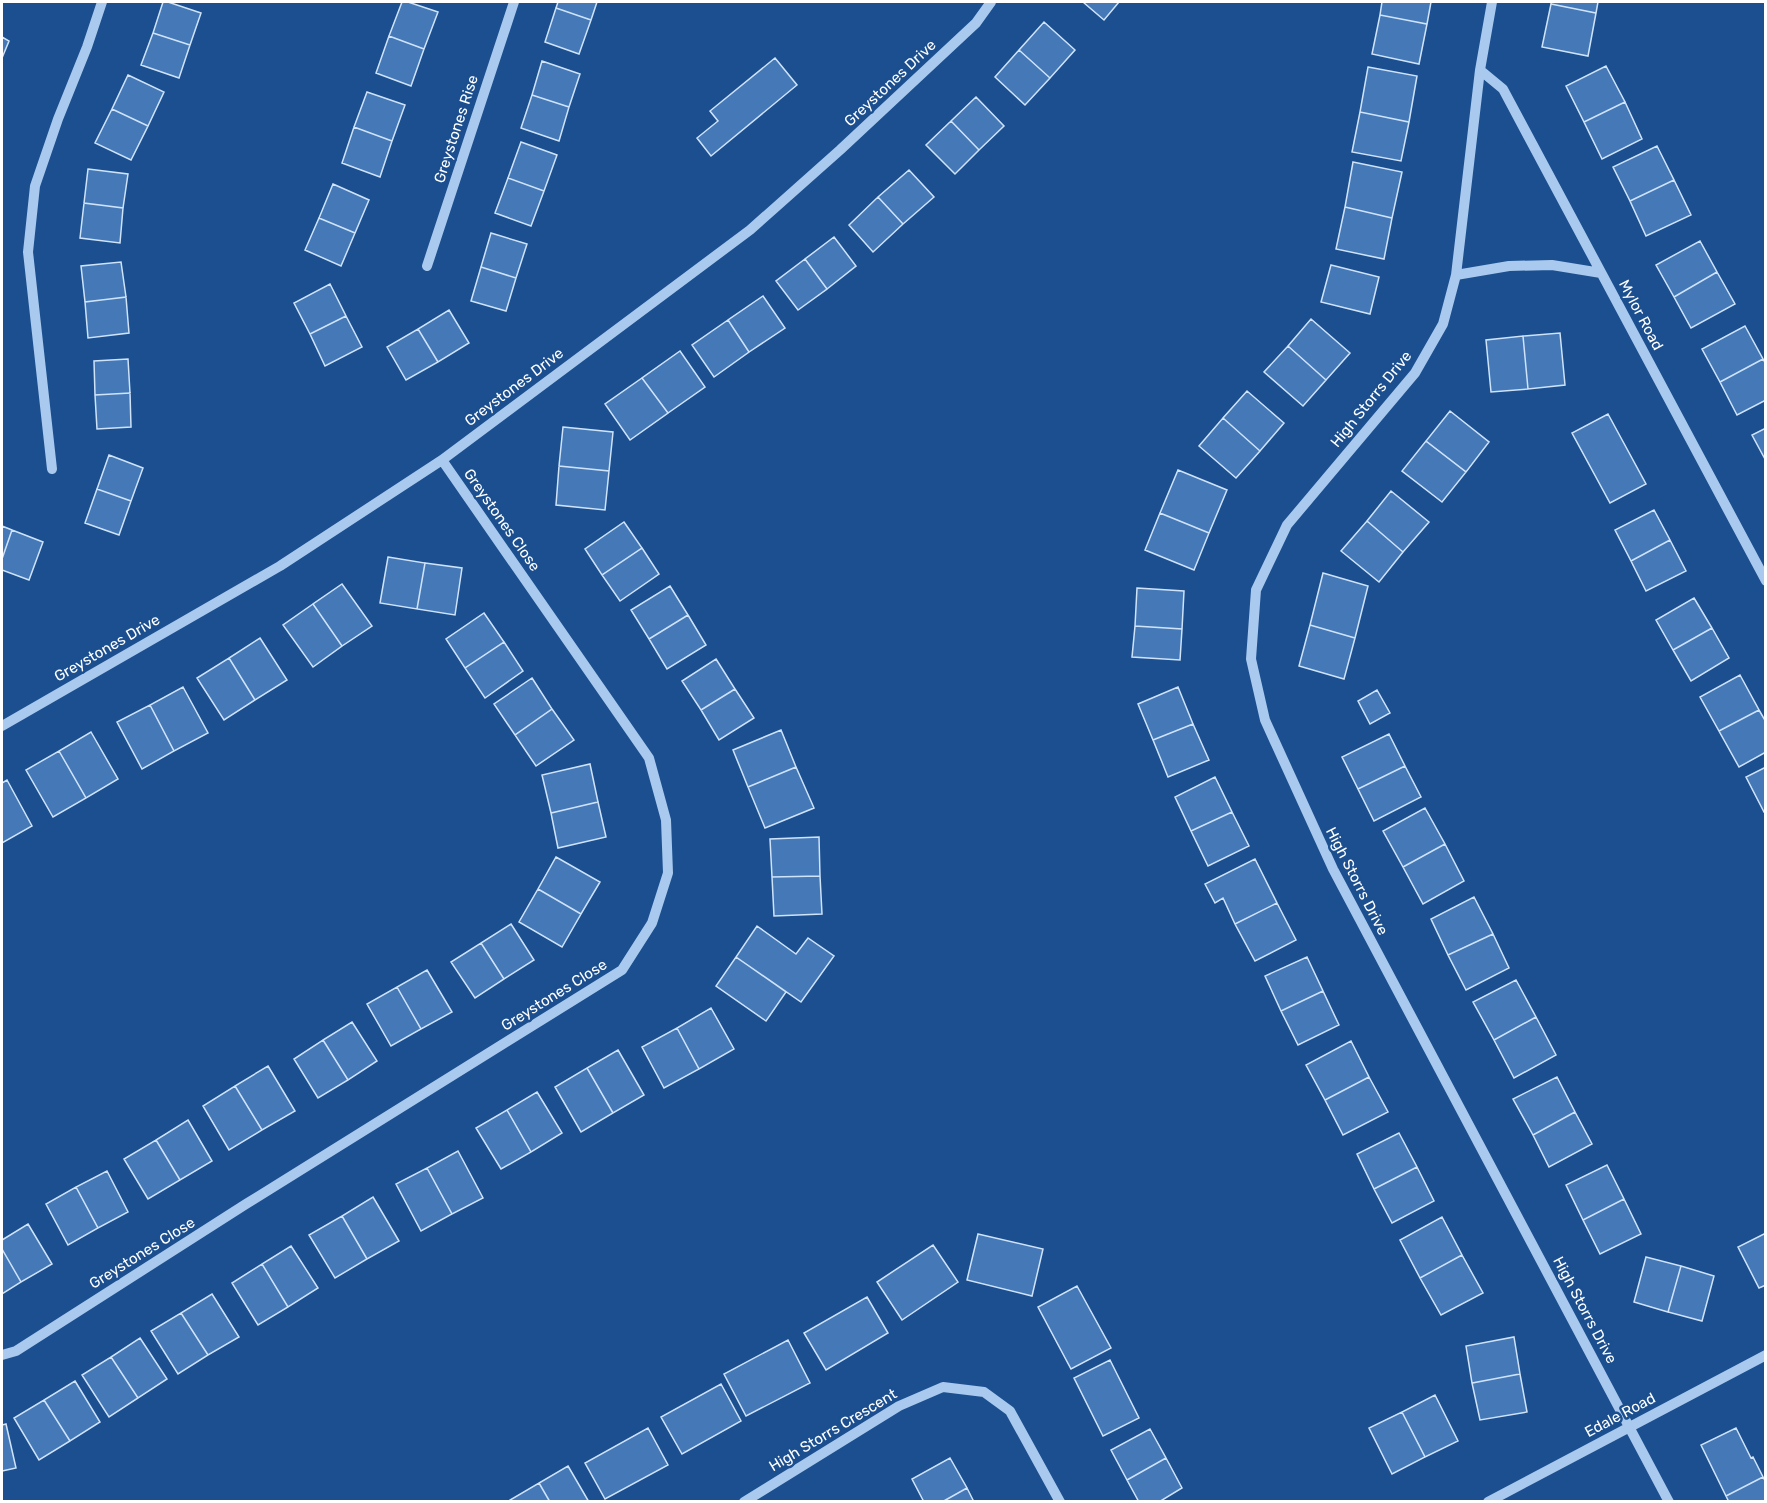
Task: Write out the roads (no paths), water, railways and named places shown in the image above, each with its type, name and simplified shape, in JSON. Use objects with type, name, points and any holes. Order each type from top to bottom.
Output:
[{"type":"street","points":[[52,469],[28,252],[35,186],[57,119],[87,47],[102,2]]},
{"type":"street","name":"Greystones Rise","points":[[427,266],[514,2]]},
{"type":"street","name":"Greystones Drive","points":[[2,726],[280,566],[442,460],[750,230],[976,23],[991,2]]},
{"type":"street","name":"High Storrs Drive","points":[[1492,2],[1480,70],[1456,275],[1443,324],[1415,373],[1287,525],[1256,590],[1251,659],[1265,720],[1333,869],[1668,1502]]},
{"type":"street","name":"Mylor Road","points":[[1480,70],[1503,89],[1766,581]]},
{"type":"street","points":[[1456,275],[1509,266],[1552,265],[1601,273]]},
{"type":"street","name":"Greystones Close","points":[[2,1355],[16,1351],[622,970],[652,923],[668,873],[666,820],[649,758],[442,460]]},
{"type":"street","name":"Edale Road","points":[[1488,1502],[1766,1355]]},
{"type":"street","name":"High Storrs Crescent","points":[[744,1502],[899,1406],[944,1386],[984,1392],[1010,1411],[1060,1502]]}]
